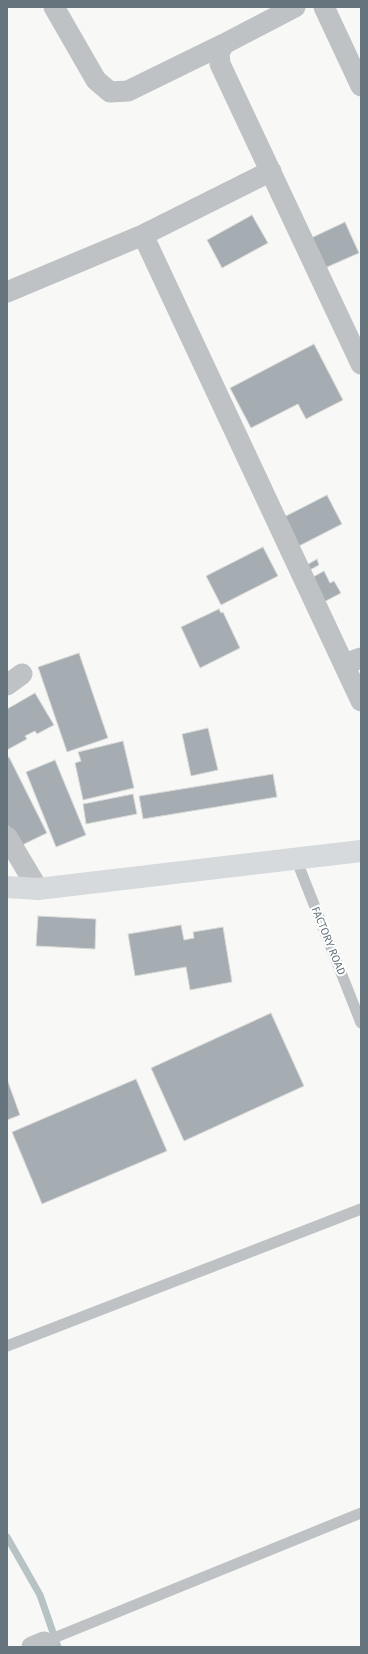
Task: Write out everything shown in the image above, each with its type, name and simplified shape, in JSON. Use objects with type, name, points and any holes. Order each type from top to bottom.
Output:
[{"type":"street","points":[[54,7],[96,80],[110,92],[128,91],[295,7]]},
{"type":"street","points":[[324,7],[361,86]]},
{"type":"street","points":[[224,44],[219,53],[220,64],[361,364]]},
{"type":"street","points":[[7,292],[143,235],[271,171]]},
{"type":"street","points":[[143,235],[352,661],[361,701]]},
{"type":"street","points":[[7,837],[38,889]]},
{"type":"street","points":[[7,887],[38,889],[361,851]]},
{"type":"lane","name":"FACTORY ROAD","points":[[296,859],[361,1023]]},
{"type":"lane","points":[[7,1346],[361,1209]]},
{"type":"lane","points":[[38,1645],[361,1513]]},
{"type":"building","points":[[252,215],[268,243],[222,268],[207,240]]},
{"type":"building","points":[[345,222],[359,253],[325,268],[311,238]]},
{"type":"building","points":[[314,344],[343,400],[306,419],[298,404],[251,428],[230,388]]},
{"type":"building","points":[[327,495],[342,524],[299,546],[284,517]]},
{"type":"building","points":[[263,547],[278,576],[221,605],[206,576]]},
{"type":"building","points":[[317,559],[319,565],[308,571],[305,566]]},
{"type":"building","points":[[324,571],[330,583],[334,581],[341,593],[322,603],[313,577]]},
{"type":"building","points":[[219,609],[221,613],[223,612],[240,648],[200,668],[181,627]]},
{"type":"building","points":[[79,653],[108,738],[67,752],[38,667]]},
{"type":"building","points":[[35,693],[54,725],[37,734],[35,731],[25,736],[27,739],[7,750],[7,709]]},
{"type":"building","points":[[208,728],[218,770],[191,776],[182,734]]},
{"type":"building","points":[[123,741],[134,788],[83,800],[75,763],[81,761],[78,752]]},
{"type":"building","points":[[9,757],[47,833],[18,847],[7,824],[7,758]]},
{"type":"building","points":[[55,760],[86,835],[56,847],[26,772]]},
{"type":"building","points":[[273,774],[277,797],[143,819],[139,796]]},
{"type":"building","points":[[133,794],[137,814],[86,824],[83,804]]},
{"type":"building","points":[[38,916],[96,919],[95,949],[36,946]]},
{"type":"building","points":[[181,925],[184,940],[194,938],[193,932],[223,927],[232,982],[190,990],[186,967],[135,976],[128,934]]},
{"type":"building","points":[[271,1013],[304,1086],[184,1141],[151,1068]]},
{"type":"building","points":[[7,1079],[20,1115],[7,1120]]},
{"type":"building","points":[[136,1079],[167,1151],[42,1204],[12,1132]]},
{"type":"waterway","points":[[7,1537],[40,1595],[58,1647]]}]
